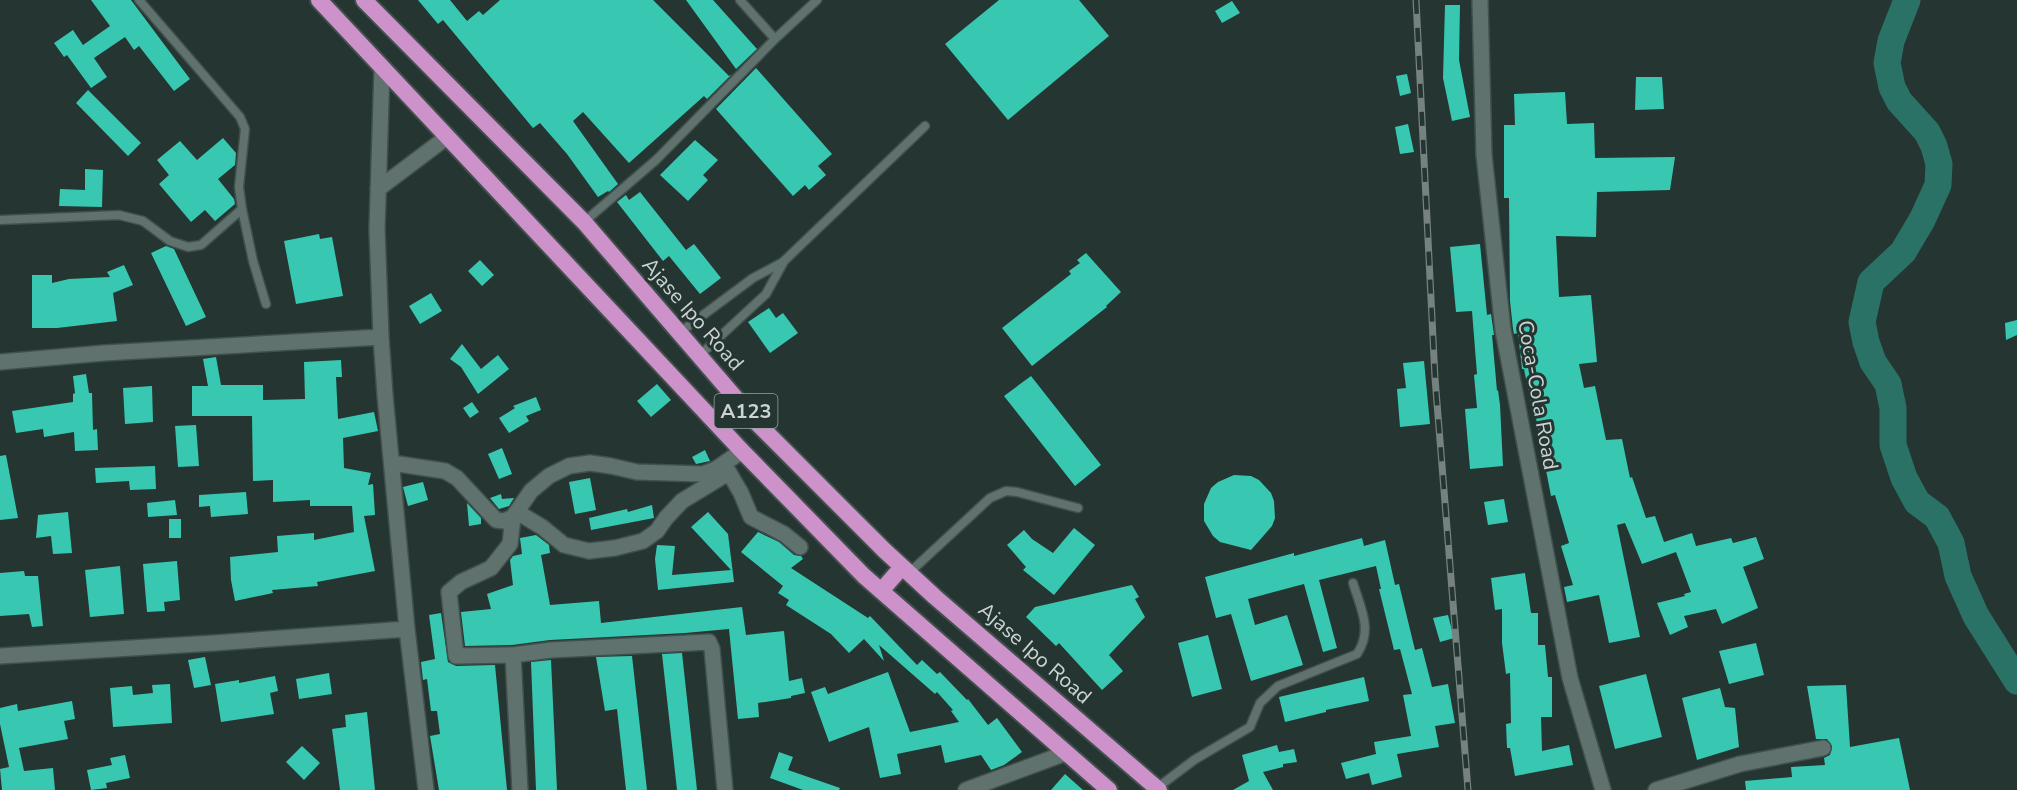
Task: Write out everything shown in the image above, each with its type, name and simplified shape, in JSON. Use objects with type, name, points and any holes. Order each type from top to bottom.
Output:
[{"type":"highway","name":"A123","points":[[319,0],[804,516],[881,591],[1109,790]]},
{"type":"highway","name":"Ajase Ipo Road","points":[[364,0],[584,222],[758,424],[905,570],[1158,789]]},
{"type":"highway","points":[[881,591],[905,570]]},
{"type":"street","name":"Coca-Cola Road","points":[[1480,0],[1484,155],[1503,330],[1569,678],[1603,790]]},
{"type":"street","points":[[382,68],[377,258],[381,337],[407,629],[426,790]]},
{"type":"street","points":[[378,189],[447,137]]},
{"type":"street","points":[[0,362],[381,337]]},
{"type":"street","points":[[515,515],[542,527],[564,545],[590,551],[643,541],[657,531],[682,501],[726,468],[742,451]]},
{"type":"street","points":[[392,463],[445,471],[457,478],[496,519],[504,521],[515,515]]},
{"type":"street","points":[[724,790],[712,649],[709,642],[551,650],[513,655],[456,656],[449,592],[461,582],[491,568],[510,544],[515,515],[531,491],[549,476],[569,466],[590,464],[637,472],[687,474],[703,474],[726,468]]},
{"type":"street","points":[[726,468],[752,517],[784,534],[800,547]]},
{"type":"street","points":[[0,656],[407,629]]},
{"type":"street","points":[[513,655],[520,790]]},
{"type":"street","points":[[1656,790],[1740,764],[1823,748]]},
{"type":"street","points":[[966,790],[1066,753]]},
{"type":"lane","points":[[139,0],[240,117],[245,129],[239,187],[242,209],[253,261],[266,304]]},
{"type":"lane","points":[[740,0],[775,39]]},
{"type":"lane","points":[[584,222],[656,160],[775,39],[817,0]]},
{"type":"lane","points":[[679,333],[753,278],[783,262],[925,126]]},
{"type":"lane","points":[[0,220],[119,214],[143,221],[170,241],[189,247],[201,245],[242,209]]},
{"type":"lane","points":[[699,356],[766,294],[783,262]]},
{"type":"lane","points":[[905,570],[990,498],[1006,491],[1078,508]]},
{"type":"lane","points":[[1158,789],[1194,760],[1250,727],[1260,704],[1278,686],[1357,654],[1364,643],[1366,629],[1353,583]]},
{"type":"building","points":[[91,0],[131,0],[190,79],[174,91],[139,46],[134,50],[125,37],[94,58],[107,77],[91,88],[67,55],[64,57],[54,43],[73,30],[83,45],[110,26]]},
{"type":"building","points":[[418,0],[450,0],[467,21],[479,11],[483,15],[500,0],[653,0],[729,76],[732,74],[707,99],[704,96],[629,163],[583,112],[573,121],[618,184],[609,192],[598,197],[567,154],[540,123],[533,128],[443,20],[438,24]]},
{"type":"building","points":[[686,0],[713,0],[757,49],[736,69]]},
{"type":"building","points":[[999,0],[1079,0],[1109,36],[1008,120],[945,44]]},
{"type":"building","points":[[1232,1],[1240,13],[1222,23],[1215,11]]},
{"type":"building","points":[[1445,5],[1460,5],[1459,60],[1470,117],[1452,121],[1443,78]]},
{"type":"building","points":[[756,68],[832,154],[818,166],[826,175],[809,190],[805,185],[793,196],[716,109]]},
{"type":"building","points":[[1407,74],[1411,93],[1400,96],[1396,76]]},
{"type":"building","points":[[1636,77],[1662,77],[1664,109],[1635,110]]},
{"type":"building","points":[[88,90],[141,143],[128,156],[76,103]]},
{"type":"building","points":[[1565,92],[1567,124],[1594,123],[1595,158],[1675,157],[1670,190],[1597,192],[1596,237],[1556,236],[1559,297],[1591,295],[1597,362],[1579,364],[1584,388],[1595,386],[1606,440],[1622,439],[1630,478],[1632,477],[1646,518],[1655,516],[1664,542],[1692,533],[1696,546],[1731,538],[1733,543],[1756,537],[1764,559],[1743,567],[1758,608],[1722,624],[1716,609],[1684,616],[1688,627],[1670,635],[1657,603],[1685,596],[1684,594],[1691,592],[1676,552],[1642,564],[1625,523],[1617,525],[1640,637],[1609,643],[1599,595],[1567,602],[1564,587],[1573,585],[1561,546],[1569,543],[1555,495],[1551,496],[1534,408],[1532,408],[1524,369],[1522,369],[1518,333],[1514,334],[1513,329],[1510,301],[1509,198],[1504,198],[1504,125],[1515,125],[1514,94]]},
{"type":"building","points":[[1408,124],[1414,152],[1400,154],[1395,127]]},
{"type":"building","points":[[223,138],[236,153],[235,165],[218,179],[234,199],[235,204],[215,221],[205,210],[191,222],[159,184],[169,175],[157,160],[180,141],[197,160]]},
{"type":"building","points":[[695,140],[718,160],[703,175],[708,180],[688,201],[660,175]]},
{"type":"building","points":[[85,169],[103,170],[102,207],[59,206],[60,189],[85,190]]},
{"type":"building","points":[[640,192],[686,250],[694,244],[721,278],[700,294],[669,256],[663,261],[617,202],[626,195],[629,200]]},
{"type":"building","points":[[319,234],[320,239],[332,237],[343,296],[296,304],[284,241]]},
{"type":"building","points":[[1480,244],[1487,315],[1491,314],[1494,335],[1492,335],[1500,405],[1503,466],[1470,469],[1465,409],[1477,408],[1472,311],[1456,312],[1450,247]]},
{"type":"building","points":[[166,246],[174,249],[206,317],[186,326],[151,253]]},
{"type":"building","points":[[1086,253],[1121,292],[1107,307],[1032,366],[1002,328],[1071,274],[1069,271],[1080,263],[1077,260]]},
{"type":"building","points":[[480,260],[494,275],[482,286],[468,271]]},
{"type":"building","points":[[124,265],[133,285],[113,293],[117,321],[57,328],[32,328],[32,275],[52,275],[52,283],[69,279],[110,277],[107,272]]},
{"type":"building","points":[[431,293],[442,311],[420,324],[409,306]]},
{"type":"building","points":[[769,308],[776,318],[783,313],[798,333],[770,353],[748,322]]},
{"type":"building","points":[[2017,320],[2017,335],[2006,340],[2005,323]]},
{"type":"building","points":[[462,344],[481,369],[498,355],[509,369],[478,394],[461,367],[450,359]]},
{"type":"building","points":[[216,357],[221,385],[263,385],[263,400],[305,399],[304,362],[341,360],[342,377],[336,377],[338,419],[374,412],[378,431],[343,438],[344,468],[371,473],[368,485],[373,484],[375,515],[364,516],[375,571],[317,582],[318,586],[272,590],[273,593],[235,601],[230,557],[278,552],[277,536],[314,533],[314,540],[354,532],[352,506],[310,506],[310,500],[273,502],[273,480],[253,481],[252,416],[192,416],[192,386],[208,386],[203,359]]},
{"type":"building","points":[[1424,361],[1430,424],[1400,427],[1397,389],[1406,388],[1403,363]]},
{"type":"building","points":[[86,374],[89,393],[92,393],[93,430],[97,429],[98,450],[75,451],[74,432],[44,437],[43,429],[16,433],[12,411],[73,402],[75,393],[73,376]]},
{"type":"building","points":[[1031,376],[1101,465],[1075,486],[1004,396]]},
{"type":"building","points":[[657,384],[671,400],[651,417],[637,401]]},
{"type":"building","points":[[152,386],[153,422],[125,424],[123,388]]},
{"type":"building","points":[[536,397],[541,410],[526,416],[529,421],[509,433],[499,418],[515,408],[513,406]]},
{"type":"building","points":[[472,402],[479,412],[470,418],[463,408]]},
{"type":"building","points":[[196,425],[199,466],[178,467],[175,426]]},
{"type":"building","points":[[502,448],[512,474],[499,479],[488,454]]},
{"type":"building","points":[[705,450],[710,461],[696,464],[692,457]]},
{"type":"building","points":[[6,455],[18,518],[0,520],[0,456]]},
{"type":"building","points":[[155,466],[156,489],[130,490],[129,481],[96,483],[95,468]]},
{"type":"building","points":[[1234,475],[1251,476],[1259,480],[1271,493],[1274,501],[1275,518],[1272,526],[1251,550],[1220,542],[1213,536],[1204,521],[1204,504],[1211,488]]},
{"type":"building","points":[[590,478],[596,510],[575,514],[569,482]]},
{"type":"building","points":[[423,482],[428,500],[408,506],[403,487]]},
{"type":"building","points":[[246,492],[248,514],[211,517],[210,506],[199,507],[199,495]]},
{"type":"building","points":[[501,494],[502,499],[514,498],[509,506],[499,509],[490,498]]},
{"type":"building","points":[[1504,499],[1508,522],[1488,525],[1484,502]]},
{"type":"building","points":[[175,500],[177,515],[148,517],[147,503]]},
{"type":"building","points":[[467,503],[481,518],[481,524],[469,526]]},
{"type":"building","points":[[652,505],[654,518],[591,530],[589,518],[627,509],[628,512]]},
{"type":"building","points":[[68,512],[72,553],[53,554],[51,536],[36,538],[38,515]]},
{"type":"building","points":[[708,512],[728,534],[734,582],[658,590],[655,559],[657,545],[675,546],[672,575],[731,570],[691,527]]},
{"type":"building","points":[[169,519],[181,519],[181,538],[169,538]]},
{"type":"building","points":[[1074,528],[1095,545],[1054,595],[1023,570],[1026,567],[1007,545],[1024,530],[1032,539],[1053,553]]},
{"type":"building","points":[[758,532],[779,542],[794,555],[801,556],[803,559],[791,568],[868,618],[870,616],[917,665],[922,660],[937,674],[940,672],[968,699],[988,725],[997,718],[1022,752],[1004,765],[991,770],[981,755],[945,763],[941,745],[897,754],[901,774],[880,778],[869,727],[829,742],[811,692],[825,687],[828,694],[888,672],[910,732],[959,722],[951,711],[953,710],[937,692],[935,694],[879,645],[884,661],[864,639],[849,653],[831,634],[786,605],[789,600],[778,593],[783,586],[741,552]]},
{"type":"building","points":[[536,535],[549,545],[550,553],[541,555],[550,605],[599,601],[601,623],[742,607],[746,635],[784,631],[789,681],[802,678],[805,693],[791,696],[791,698],[758,703],[759,717],[738,719],[729,629],[550,640],[512,645],[465,646],[461,612],[491,609],[487,594],[513,585],[510,560],[513,556],[522,554],[520,538]]},
{"type":"building","points":[[1362,538],[1364,546],[1385,540],[1395,585],[1399,584],[1415,650],[1422,648],[1432,687],[1448,684],[1455,723],[1435,726],[1439,747],[1397,754],[1402,777],[1372,785],[1369,773],[1346,779],[1341,763],[1376,754],[1374,742],[1411,736],[1403,695],[1412,694],[1400,649],[1394,650],[1379,589],[1381,589],[1376,566],[1319,580],[1337,648],[1323,652],[1304,584],[1248,599],[1255,625],[1287,615],[1303,665],[1251,681],[1231,614],[1216,618],[1205,577],[1294,553],[1294,556]]},
{"type":"building","points":[[177,561],[180,600],[164,602],[165,611],[147,612],[143,564]]},
{"type":"building","points":[[120,566],[124,614],[90,617],[85,570]]},
{"type":"building","points":[[24,571],[25,576],[38,576],[43,626],[32,627],[29,614],[0,616],[0,573]]},
{"type":"building","points":[[1525,573],[1531,613],[1538,613],[1538,645],[1545,645],[1548,677],[1552,677],[1552,717],[1541,717],[1542,751],[1569,745],[1573,765],[1515,776],[1510,748],[1507,748],[1506,724],[1511,723],[1510,673],[1506,674],[1502,643],[1502,609],[1495,610],[1491,578]]},
{"type":"building","points":[[1132,585],[1139,597],[1135,599],[1145,617],[1109,655],[1123,671],[1102,690],[1059,643],[1056,646],[1026,617],[1035,607]]},
{"type":"building","points":[[441,613],[448,662],[456,666],[495,665],[507,790],[439,790],[430,736],[440,734],[437,711],[431,711],[427,679],[423,680],[421,662],[435,659],[429,615]]},
{"type":"building","points":[[1448,615],[1454,638],[1440,642],[1433,618]]},
{"type":"building","points":[[1208,635],[1222,689],[1192,697],[1178,643]]},
{"type":"building","points":[[1756,643],[1764,675],[1729,684],[1719,651]]},
{"type":"building","points":[[682,653],[697,790],[677,790],[662,654]]},
{"type":"building","points":[[632,656],[647,790],[626,790],[617,709],[605,711],[596,657]]},
{"type":"building","points":[[205,657],[211,685],[194,688],[188,660]]},
{"type":"building","points":[[551,660],[557,790],[536,790],[531,662]]},
{"type":"building","points":[[329,673],[332,694],[299,699],[296,679]]},
{"type":"building","points":[[1646,674],[1662,737],[1615,749],[1599,686]]},
{"type":"building","points":[[275,676],[278,691],[270,693],[274,714],[221,722],[215,684],[239,680],[239,683]]},
{"type":"building","points":[[1364,677],[1369,701],[1285,722],[1279,697]]},
{"type":"building","points":[[170,684],[172,723],[113,727],[110,688],[132,686],[133,695],[153,693],[152,685]]},
{"type":"building","points":[[1846,685],[1850,747],[1899,738],[1910,790],[1746,790],[1745,781],[1792,777],[1791,767],[1825,765],[1824,758],[1830,755],[1832,746],[1827,739],[1816,739],[1807,686]]},
{"type":"building","points":[[1720,688],[1725,707],[1735,708],[1739,747],[1697,760],[1682,698]]},
{"type":"building","points":[[72,701],[75,719],[64,721],[68,739],[19,748],[24,771],[53,768],[55,790],[2,790],[0,769],[9,767],[0,724],[0,708],[17,704],[18,711]]},
{"type":"building","points":[[367,712],[375,790],[340,790],[332,729],[346,727],[345,715]]},
{"type":"building","points":[[1277,745],[1279,752],[1294,749],[1297,762],[1283,764],[1283,767],[1263,772],[1273,790],[1233,790],[1249,781],[1242,755]]},
{"type":"building","points":[[302,746],[320,763],[304,780],[286,762]]},
{"type":"building","points":[[779,752],[793,757],[788,770],[840,788],[839,790],[803,790],[770,778]]},
{"type":"building","points":[[125,755],[130,778],[106,783],[107,788],[91,790],[87,770],[112,765],[110,758]]},
{"type":"building","points":[[1065,774],[1083,790],[1051,790]]},
{"type":"waterway","points":[[1907,0],[1891,41],[1887,63],[1892,87],[1899,101],[1927,132],[1934,146],[1939,164],[1938,185],[1922,220],[1903,252],[1871,282],[1862,322],[1873,362],[1888,384],[1893,408],[1893,445],[1904,478],[1917,502],[1937,517],[1951,543],[1958,576],[1976,616],[2017,681]]},
{"type":"railway","points":[[1416,0],[1435,378],[1468,790]]}]
